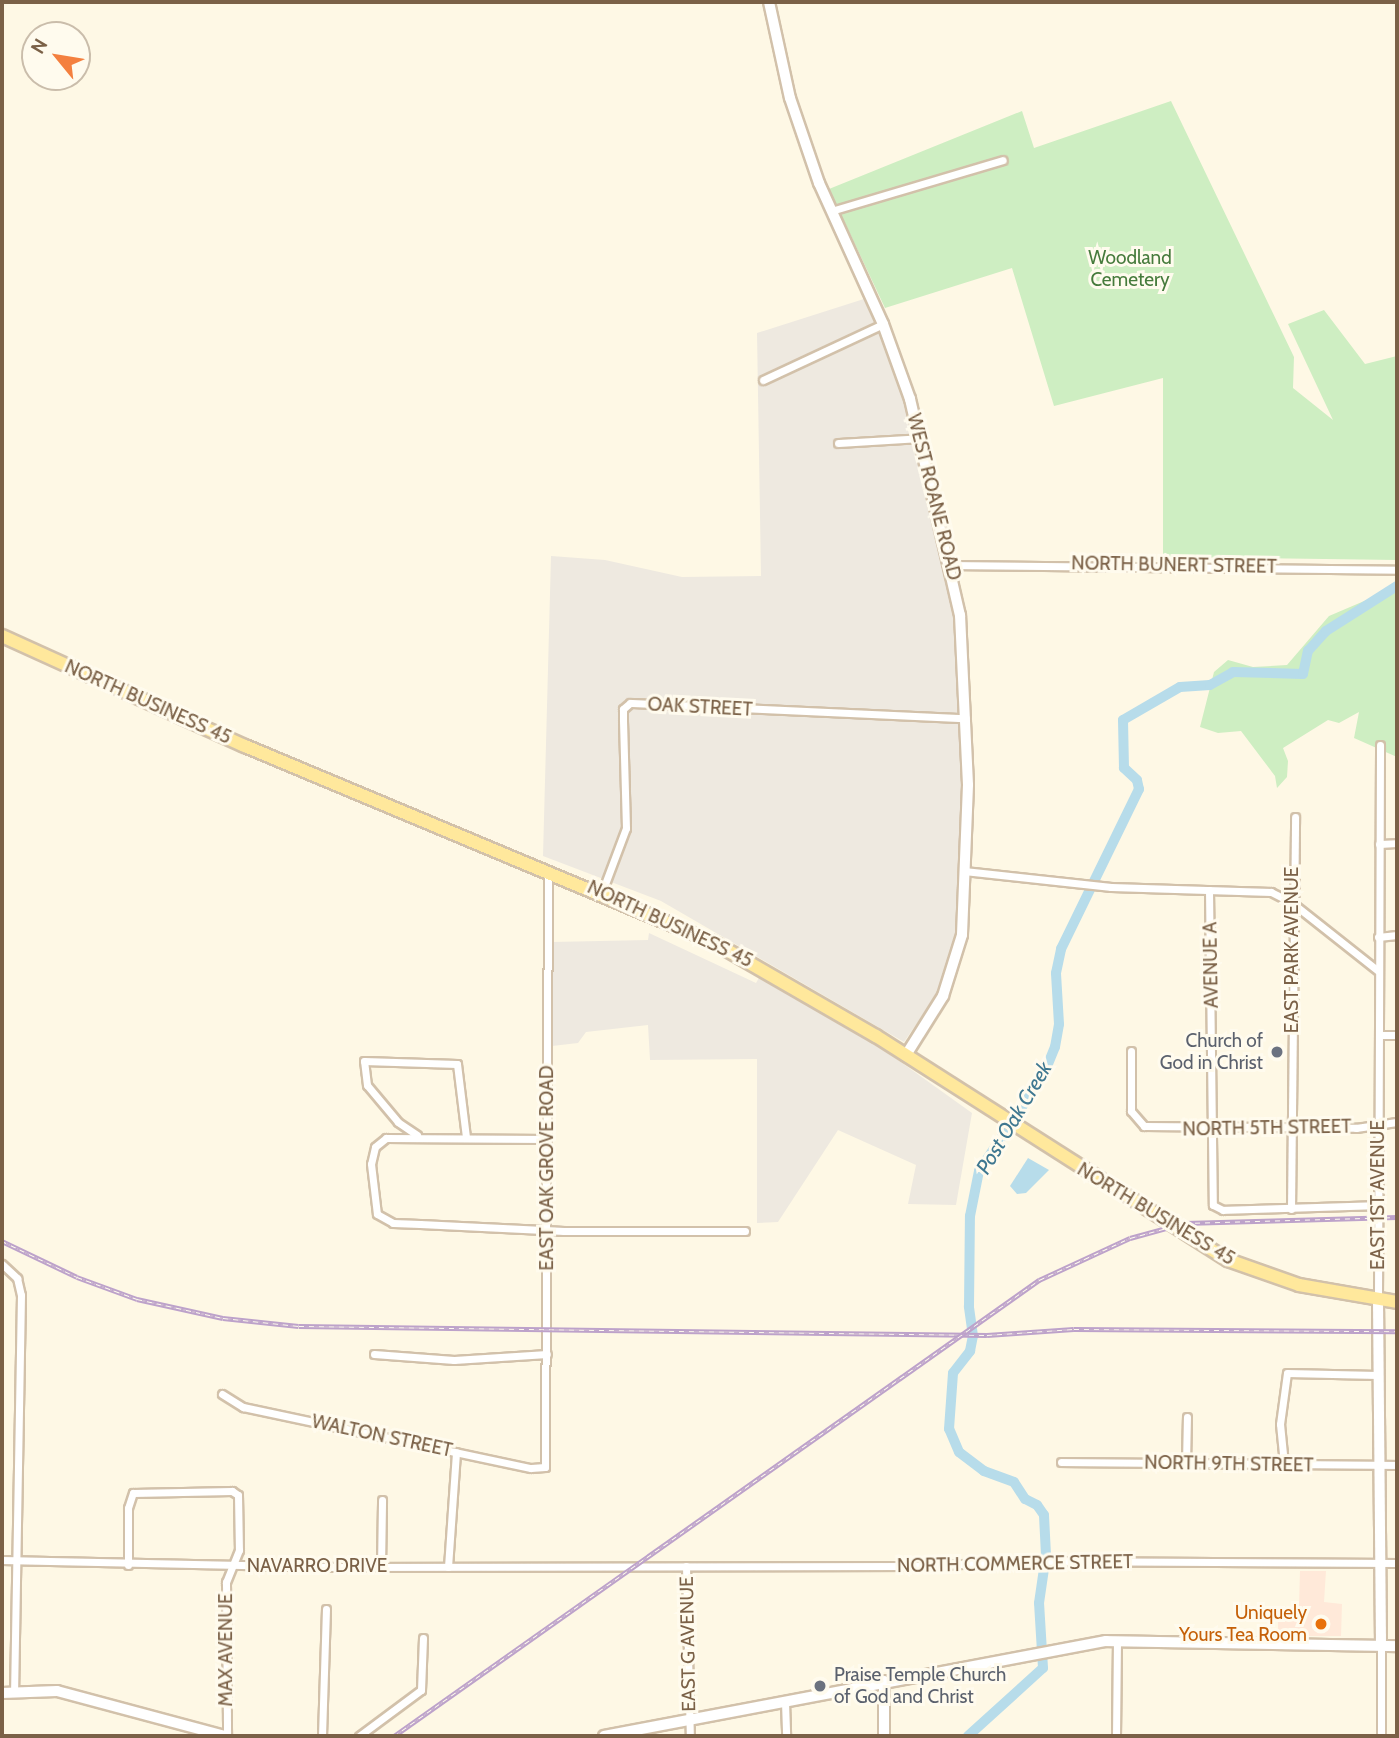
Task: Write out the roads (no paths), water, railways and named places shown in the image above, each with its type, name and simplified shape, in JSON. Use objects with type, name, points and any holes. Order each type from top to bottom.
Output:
[{"type":"main road","name":"NORTH BUSINESS 45","points":[[2,636],[245,746],[548,869],[735,953],[906,1055],[1204,1247],[1259,1273],[1299,1285],[1397,1302]]},
{"type":"street","name":"WEST ROANE ROAD","points":[[769,2],[790,98],[831,211],[883,324],[922,438],[960,615],[966,718],[962,935],[956,968],[906,1055]]},
{"type":"street","points":[[831,211],[1003,160]]},
{"type":"street","points":[[763,380],[883,324]]},
{"type":"street","points":[[838,443],[922,438]]},
{"type":"street","name":"NORTH BUNERT STREET","points":[[951,565],[1397,570]]},
{"type":"street","name":"OAK STREET","points":[[602,892],[626,828],[623,719],[624,709],[630,703],[966,718]]},
{"type":"street","name":"EAST 1ST AVENUE","points":[[1380,745],[1377,970],[1381,1645]]},
{"type":"street","name":"EAST PARK AVENUE","points":[[1291,1209],[1292,902],[1295,817]]},
{"type":"street","points":[[1379,844],[1397,843]]},
{"type":"street","name":"EAST OAK GROVE ROAD","points":[[545,1467],[548,869]]},
{"type":"street","points":[[964,871],[1111,887],[1261,890],[1292,902],[1377,970]]},
{"type":"street","name":"AVENUE A","points":[[1209,890],[1214,1207],[1291,1209]]},
{"type":"street","points":[[1378,937],[1397,936]]},
{"type":"street","points":[[1379,1035],[1397,1035]]},
{"type":"street","name":"NORTH 5TH STREET","points":[[1131,1051],[1130,1111],[1138,1123],[1211,1129],[1378,1125],[1397,1122]]},
{"type":"street","points":[[418,1136],[377,1099],[364,1079],[362,1066],[373,1058],[452,1062],[458,1067],[466,1137]]},
{"type":"street","points":[[547,1139],[418,1136],[386,1138],[375,1147],[371,1183],[377,1214],[393,1223],[548,1229],[745,1231]]},
{"type":"street","points":[[1291,1209],[1378,1205]]},
{"type":"street","points":[[2,1264],[17,1279],[21,1295],[14,1691]]},
{"type":"street","points":[[374,1354],[454,1360],[547,1354]]},
{"type":"street","points":[[1284,1464],[1280,1424],[1287,1373],[1378,1375]]},
{"type":"street","name":"WALTON STREET","points":[[222,1394],[243,1407],[537,1469],[545,1467]]},
{"type":"street","points":[[1186,1463],[1187,1417]]},
{"type":"street","points":[[448,1566],[456,1452]]},
{"type":"street","name":"NORTH 9TH STREET","points":[[1061,1462],[1397,1465]]},
{"type":"street","name":"MAX AVENUE","points":[[128,1565],[128,1508],[133,1493],[187,1490],[232,1491],[238,1495],[239,1550],[226,1582],[226,1736]]},
{"type":"street","points":[[381,1567],[382,1500]]},
{"type":"street","name":"NAVARRO DRIVE","points":[[2,1560],[15,1563],[232,1566],[632,1566]]},
{"type":"street","name":"NORTH COMMERCE STREET","points":[[632,1566],[1032,1561],[1397,1563]]},
{"type":"street","name":"EAST G AVENUE","points":[[686,1566],[690,1736]]},
{"type":"street","points":[[322,1736],[326,1609]]},
{"type":"street","points":[[359,1736],[421,1690],[424,1638]]},
{"type":"street","points":[[1116,1736],[1117,1641]]},
{"type":"street","points":[[604,1736],[1027,1654],[1117,1641],[1397,1646]]},
{"type":"street","points":[[1381,1645],[1381,1736]]},
{"type":"street","points":[[884,1681],[884,1736]]},
{"type":"street","points":[[2,1693],[14,1691],[75,1695],[226,1736]]},
{"type":"street","points":[[785,1702],[786,1736]]},
{"type":"water","points":[[1028,1158],[1049,1170],[1026,1193],[1017,1194],[1010,1186]]},
{"type":"waterway","name":"Post Oak Creek","points":[[968,1736],[1043,1668],[1039,1603],[1046,1555],[1044,1515],[1037,1505],[1025,1499],[1014,1482],[984,1471],[959,1452],[949,1429],[953,1373],[970,1351],[973,1336],[969,1306],[970,1216],[979,1171],[1044,1074],[1055,1047],[1059,1024],[1056,973],[1061,949],[1139,789],[1137,780],[1124,768],[1123,720],[1180,687],[1210,685],[1233,672],[1303,674],[1308,651],[1326,631],[1397,586]]},
{"type":"railway","points":[[394,1736],[1039,1280],[1130,1238],[1185,1223],[1397,1217]]},
{"type":"railway","points":[[2,1241],[77,1277],[137,1299],[223,1318],[299,1326],[987,1335],[1074,1329],[1397,1331]]},
{"type":"place","name":"Church of God in Christ","points":[[1277,1052]]},
{"type":"place","name":"Uniquely Yours Tea Room","points":[[1321,1624]]},
{"type":"place","name":"Praise Temple Church of God and Christ","points":[[820,1686]]},
{"type":"park label","name":"Woodland Cemetery","points":[[1130,269]]}]
